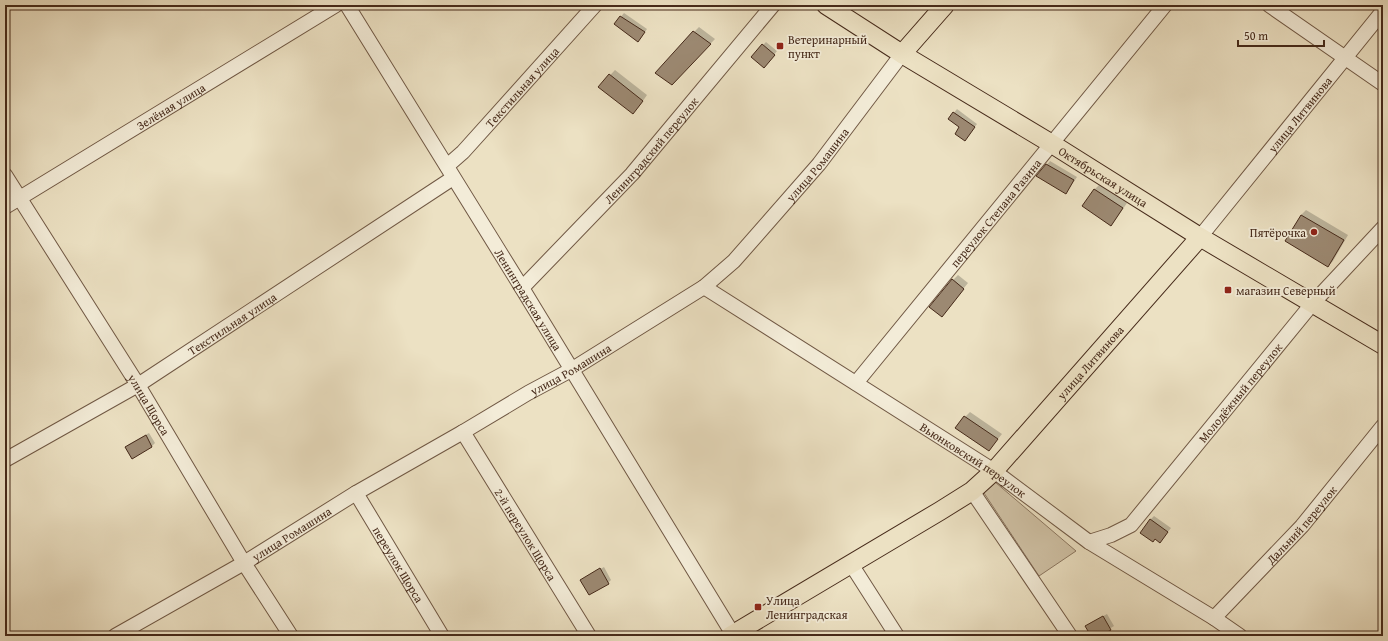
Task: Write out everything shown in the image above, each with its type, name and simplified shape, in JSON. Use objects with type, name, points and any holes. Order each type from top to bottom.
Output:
[{"type":"main road","name":"Октябрьская улица","points":[[826,5],[902,54],[1052,144],[1200,237],[1383,345]]},
{"type":"main road","name":"улица Ромашина","points":[[902,54],[946,5]]},
{"type":"main road","name":"улица Литвинова","points":[[732,635],[972,491],[994,471],[1200,237]]},
{"type":"street","name":"Зелёная улица","points":[[5,207],[336,5]]},
{"type":"street","name":"Ленинградская улица","points":[[347,5],[522,288],[732,635]]},
{"type":"street","name":"Текстильная улица","points":[[5,460],[138,385],[450,172],[463,152],[594,5]]},
{"type":"street","name":"Ленинградский переулок","points":[[522,288],[632,174],[772,5]]},
{"type":"street","name":"переулок Степана Разина","points":[[856,383],[1164,5]]},
{"type":"street","points":[[1269,5],[1383,84]]},
{"type":"street","name":"улица Литвинова","points":[[1200,237],[1383,10]]},
{"type":"street","name":"улица Ромашина","points":[[115,636],[132,632],[356,493],[528,393],[571,370],[704,287],[734,261],[819,164],[902,54]]},
{"type":"street","name":"улица Щорса","points":[[5,175],[138,385],[244,563],[291,636]]},
{"type":"street","name":"Молодёжный переулок","points":[[1089,542],[1110,535],[1131,525],[1312,304],[1383,228]]},
{"type":"street","name":"Вьюнковский переулок","points":[[704,287],[994,471],[1089,542],[1214,618],[1240,636]]},
{"type":"street","name":"Дальний переулок","points":[[1214,618],[1302,526],[1383,426]]},
{"type":"street","name":"2-й переулок Щорса","points":[[463,432],[589,636]]},
{"type":"street","points":[[972,491],[1070,636]]},
{"type":"street","name":"переулок Щорса","points":[[356,493],[442,636]]},
{"type":"street","points":[[851,564],[897,636]]},
{"type":"shaded area","points":[[995,482],[1076,551],[1039,576],[984,493]]},
{"type":"building","points":[[620,16],[645,32],[638,42],[614,24]]},
{"type":"building","points":[[693,31],[711,44],[672,85],[655,73]]},
{"type":"building","points":[[762,44],[775,55],[764,68],[751,57]]},
{"type":"building","points":[[609,74],[643,101],[633,114],[598,87]]},
{"type":"building","points":[[953,112],[975,127],[965,141],[955,134],[959,127],[948,119]]},
{"type":"building","points":[[1046,164],[1074,180],[1066,194],[1036,176]]},
{"type":"building","points":[[1094,189],[1123,208],[1111,226],[1082,206]]},
{"type":"building","points":[[1301,215],[1344,240],[1328,267],[1285,241]]},
{"type":"building","points":[[952,279],[964,289],[942,317],[929,307]]},
{"type":"building","points":[[964,416],[998,439],[989,451],[955,428]]},
{"type":"building","points":[[146,435],[152,447],[132,459],[125,447]]},
{"type":"building","points":[[1150,519],[1168,532],[1160,543],[1155,539],[1153,542],[1140,533]]},
{"type":"building","points":[[600,568],[609,584],[589,595],[580,580]]},
{"type":"building","points":[[1103,616],[1111,630],[1100,636],[1091,636],[1085,626]]},
{"type":"place","name":"Ветеринарный пункт","points":[[780,46]]},
{"type":"place","name":"Пятёрочка","points":[[1314,232]]},
{"type":"place","name":"магазин Северный","points":[[1228,290]]},
{"type":"place","name":"Улица Ленинградская","points":[[758,607]]}]
